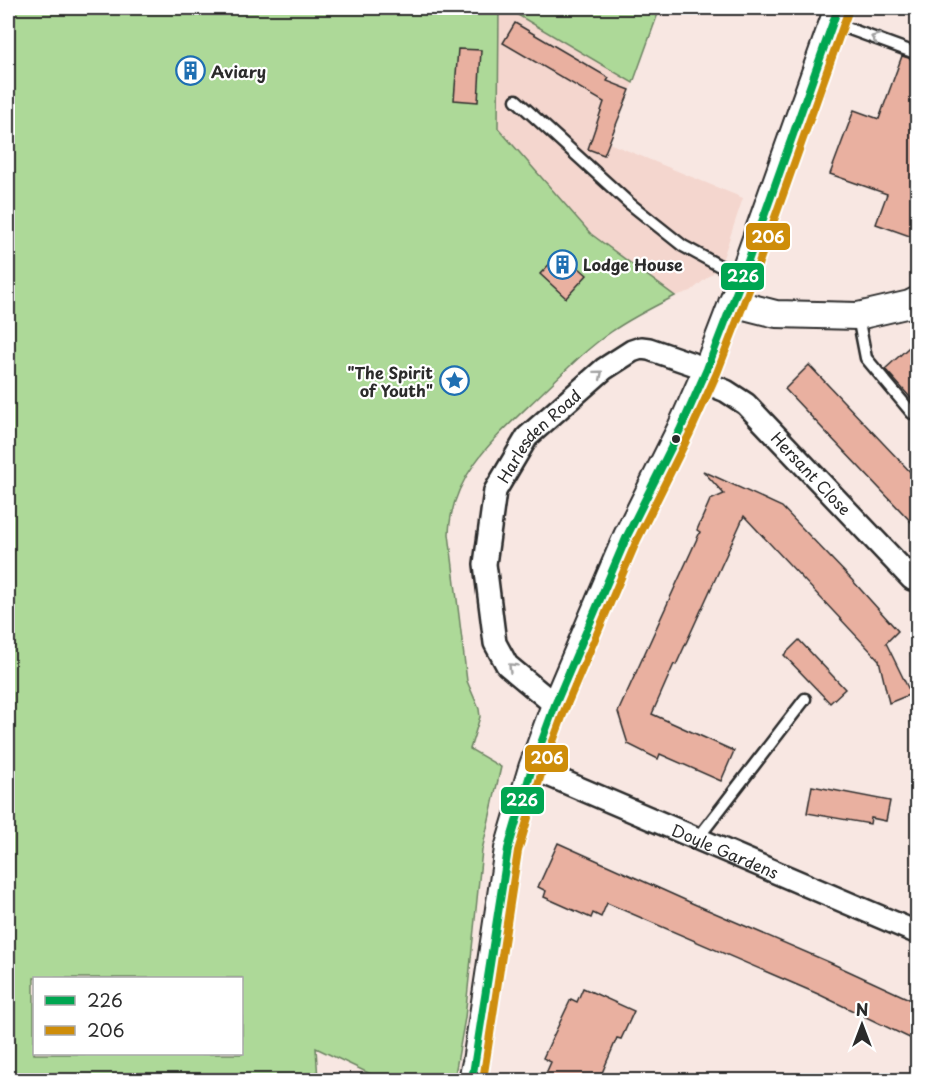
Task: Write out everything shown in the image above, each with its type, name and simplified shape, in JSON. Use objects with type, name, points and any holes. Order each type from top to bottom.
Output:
[{"type":"street","points":[[472,1080],[508,849],[532,768],[555,705],[627,536],[680,430],[704,375],[742,278],[835,15]]},
{"type":"street","points":[[732,303],[776,314],[858,316],[910,304],[918,300]]},
{"type":"street","name":"Harlesden Road","points":[[555,705],[507,665],[495,643],[485,564],[495,492],[527,437],[604,369],[620,358],[640,348],[649,349],[704,375]]},
{"type":"street","name":"Hersant Close","points":[[704,375],[747,404],[912,579]]},
{"type":"street","name":"Doyle Gardens","points":[[532,768],[918,933]]},
{"type":"lane","points":[[835,15],[918,54]]},
{"type":"lane","points":[[516,99],[629,203],[682,246],[742,278]]},
{"type":"lane","points":[[858,316],[866,358],[912,413],[918,412]]},
{"type":"lane","points":[[698,838],[805,699]]},
{"type":"shaded area","points":[[499,8],[506,8],[633,83],[609,143],[743,198],[720,267],[691,291],[675,296],[591,234],[498,128]]},
{"type":"green space","points":[[8,8],[499,8],[498,128],[591,234],[675,296],[634,317],[602,339],[575,361],[510,423],[468,473],[452,512],[449,534],[467,681],[480,717],[470,749],[501,767],[482,850],[465,1018],[454,1080],[383,1080],[316,1048],[318,1080],[8,1080]]},
{"type":"green space","points":[[506,8],[660,8],[633,83]]},
{"type":"building","points":[[515,23],[609,78],[607,81],[630,90],[604,155],[588,149],[604,102],[503,43]]},
{"type":"building","points":[[458,49],[481,50],[478,102],[454,100]]},
{"type":"building","points":[[902,56],[918,61],[918,239],[876,224],[887,194],[830,174],[854,110],[879,119]]},
{"type":"building","name":"Lodge House","points":[[561,252],[587,275],[566,298],[540,274]]},
{"type":"building","points":[[918,339],[918,405],[917,405],[885,369]]},
{"type":"building","points":[[809,365],[918,480],[918,529],[785,389]]},
{"type":"building","points":[[703,471],[782,507],[852,580],[898,631],[886,643],[911,694],[889,703],[879,660],[744,516],[652,714],[734,751],[721,781],[660,754],[658,759],[628,744],[618,712],[700,532],[697,530],[710,500],[724,494]]},
{"type":"building","points":[[799,640],[845,689],[830,703],[784,655]]},
{"type":"building","points":[[812,786],[890,801],[886,821],[871,818],[870,824],[807,813]]},
{"type":"building","points":[[558,843],[918,1003],[918,1042],[818,994],[607,903],[601,917],[593,913],[591,918],[544,897],[546,891],[538,887]]},
{"type":"building","points":[[583,988],[634,1011],[621,1039],[617,1038],[599,1080],[543,1080],[551,1062],[543,1058],[571,999],[577,1002]]},
{"type":"transit line","name":"226","points":[[472,1080],[508,849],[532,768],[555,705],[627,536],[680,430],[707,369],[742,278],[838,8]]},
{"type":"transit line","name":"206","points":[[483,1080],[518,851],[542,771],[565,709],[637,540],[717,373],[752,282],[848,12]]},
{"type":"place","name":"Aviary","points":[[190,71]]},
{"type":"place","name":"Lodge House","points":[[562,264]]},
{"type":"place","name":"\"The Spirit of Youth\"","points":[[454,381]]}]
